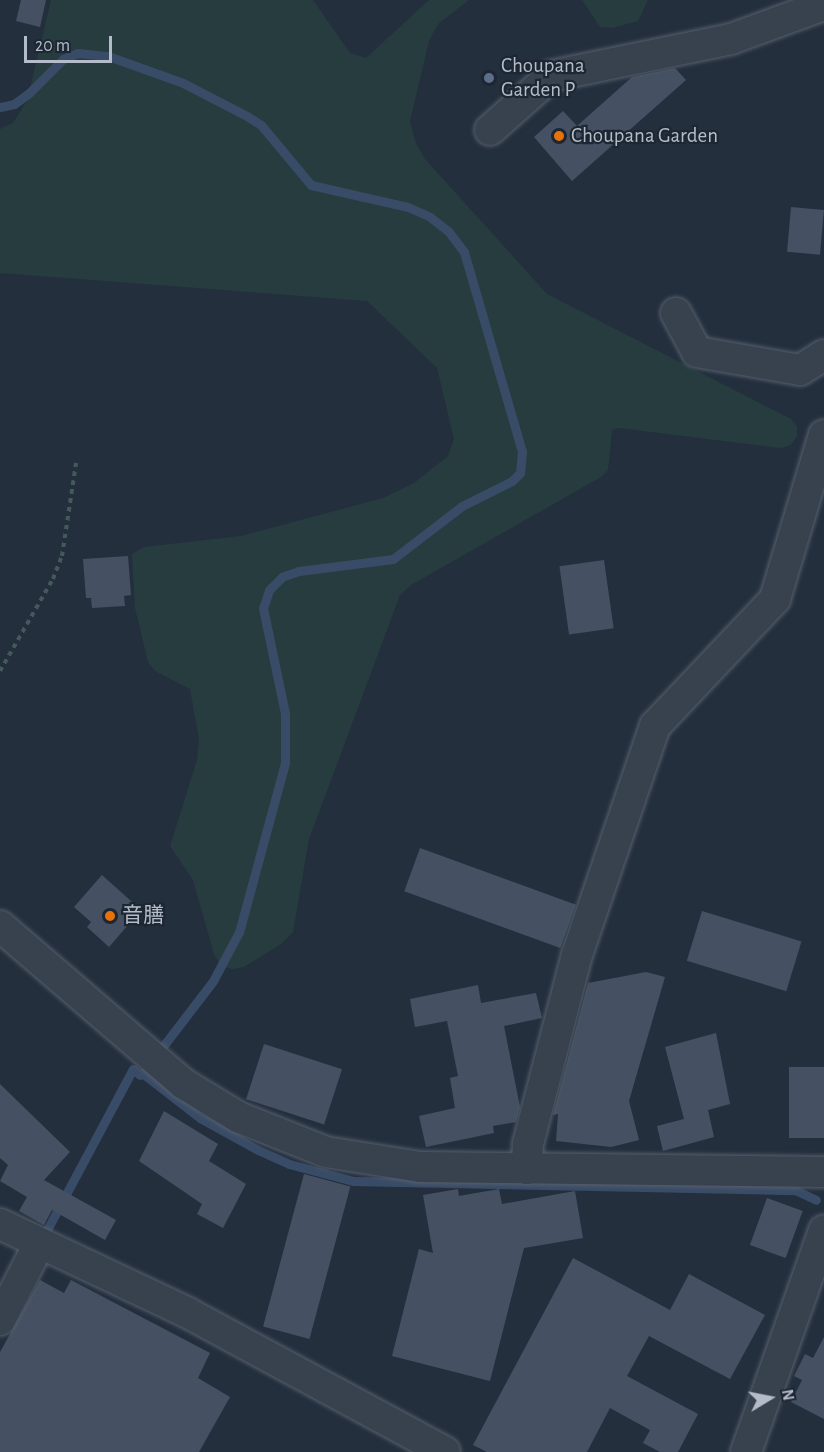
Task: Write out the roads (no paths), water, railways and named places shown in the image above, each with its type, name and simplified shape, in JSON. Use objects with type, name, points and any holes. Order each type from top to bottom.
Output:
[{"type":"street","points":[[490,130],[551,76],[731,39],[824,5]]},
{"type":"street","points":[[676,313],[698,352],[800,370],[824,355]]},
{"type":"street","points":[[527,1169],[528,1144],[577,955],[655,726],[775,599],[824,435]]},
{"type":"street","points":[[0,926],[167,1071],[210,1101],[266,1131],[326,1152],[388,1165],[824,1172]]},
{"type":"street","points":[[0,1224],[188,1313],[445,1452]]},
{"type":"street","points":[[746,1452],[824,1230]]},
{"type":"street","points":[[0,1320],[39,1244]]},
{"type":"waterway","points":[[0,107],[14,104],[28,94],[63,59],[78,53],[108,56],[183,83],[247,116],[261,125],[311,185],[408,207],[430,217],[449,232],[464,252],[522,451],[520,473],[512,481],[462,506],[393,559],[299,571],[282,577],[269,590],[263,608],[285,713],[285,763],[239,932],[213,981],[164,1045]]},
{"type":"waterway","points":[[48,1228],[133,1069],[140,1075]]},
{"type":"waterway","points":[[142,1073],[200,1118],[258,1150],[289,1164],[353,1181],[795,1190],[816,1200]]},
{"type":"place","name":"Choupana Garden P","points":[[489,78]]},
{"type":"place","name":"Choupana Garden","points":[[559,136]]},
{"type":"place","name":"音膳","points":[[110,916]]}]
